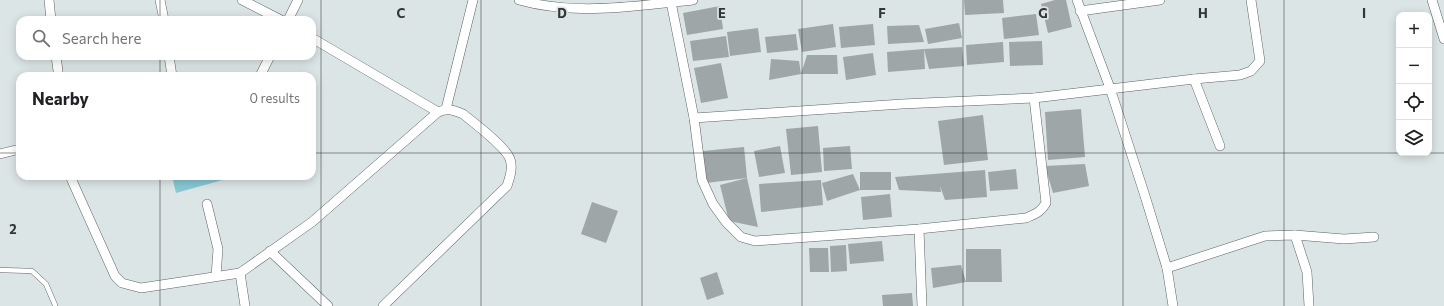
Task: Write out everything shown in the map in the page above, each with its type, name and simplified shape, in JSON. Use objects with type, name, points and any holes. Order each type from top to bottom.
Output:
[{"type":"street","points":[[49,0],[51,16]]},
{"type":"street","points":[[160,0],[163,16]]},
{"type":"street","points":[[242,0],[273,16]]},
{"type":"street","points":[[290,16],[298,0]]},
{"type":"street","points":[[72,180],[115,276],[122,283],[141,288],[240,273],[312,222],[442,111],[473,0]]},
{"type":"street","points":[[519,0],[556,8],[590,9],[693,0]]},
{"type":"street","points":[[1077,0],[1110,88],[1167,268],[1173,306]]},
{"type":"street","points":[[1080,11],[1160,0]]},
{"type":"street","points":[[694,118],[902,104],[1034,98],[1110,88],[1240,75],[1251,71],[1260,61],[1251,0]]},
{"type":"street","points":[[1432,0],[1444,39]]},
{"type":"street","points":[[671,2],[694,118],[702,180],[713,204],[741,236],[755,241],[919,229],[1026,218],[1042,210],[1046,202],[1034,98]]},
{"type":"street","points":[[316,40],[442,111],[463,114],[506,152],[511,168],[507,186],[383,306]]},
{"type":"street","points":[[57,60],[58,71]]},
{"type":"street","points":[[170,60],[171,72]]},
{"type":"street","points":[[262,72],[268,60]]},
{"type":"street","points":[[1194,79],[1220,146]]},
{"type":"street","points":[[0,154],[16,150]]},
{"type":"street","points":[[207,204],[218,249],[216,276]]},
{"type":"street","points":[[919,229],[922,306]]},
{"type":"street","points":[[1167,268],[1265,236],[1295,234],[1344,239],[1374,237]]},
{"type":"street","points":[[1295,234],[1307,272],[1309,306]]},
{"type":"street","points":[[270,251],[328,306]]},
{"type":"street","points":[[240,273],[244,306]]},
{"type":"lane","points":[[0,270],[32,271],[46,284],[55,305]]},
{"type":"shaded area","points":[[173,180],[223,180],[176,193]]},
{"type":"building","points":[[964,0],[1003,0],[1004,13],[965,15]]},
{"type":"building","points":[[1055,0],[1066,0],[1072,27],[1048,33],[1041,4]]},
{"type":"building","points":[[720,6],[723,29],[687,35],[683,13]]},
{"type":"building","points":[[1036,14],[1039,35],[1004,39],[1002,18]]},
{"type":"building","points":[[959,23],[962,38],[928,44],[925,29]]},
{"type":"building","points":[[833,24],[836,47],[802,52],[798,29]]},
{"type":"building","points":[[873,24],[875,45],[841,48],[839,27]]},
{"type":"building","points":[[919,25],[924,42],[888,44],[887,26]]},
{"type":"building","points":[[758,28],[761,52],[730,56],[727,32]]},
{"type":"building","points":[[796,34],[798,50],[767,53],[765,37]]},
{"type":"building","points":[[726,36],[729,57],[693,61],[690,41]]},
{"type":"building","points":[[1042,41],[1043,65],[1010,66],[1009,42]]},
{"type":"building","points":[[1003,42],[1004,62],[967,65],[966,45]]},
{"type":"building","points":[[962,47],[964,66],[929,69],[924,49]]},
{"type":"building","points":[[924,49],[925,69],[888,72],[887,52]]},
{"type":"building","points":[[873,53],[876,75],[846,80],[843,57]]},
{"type":"building","points":[[807,55],[837,55],[838,74],[801,74]]},
{"type":"building","points":[[771,59],[799,61],[801,74],[769,80]]},
{"type":"building","points":[[721,63],[728,98],[701,103],[694,68]]},
{"type":"building","points":[[1081,109],[1085,157],[1048,160],[1045,112]]},
{"type":"building","points":[[983,115],[988,160],[944,165],[938,121]]},
{"type":"building","points":[[818,126],[822,172],[791,175],[786,129]]},
{"type":"building","points":[[780,146],[785,173],[759,177],[754,151]]},
{"type":"building","points":[[850,146],[852,169],[824,171],[823,148]]},
{"type":"building","points":[[744,147],[747,178],[706,183],[703,151]]},
{"type":"building","points":[[1085,164],[1089,186],[1053,193],[1045,166]]},
{"type":"building","points":[[1016,169],[1018,189],[990,191],[988,172]]},
{"type":"building","points":[[985,170],[987,197],[945,200],[940,186],[941,192],[899,190],[895,177]]},
{"type":"building","points":[[860,172],[891,172],[891,190],[860,190]]},
{"type":"building","points":[[853,174],[860,190],[827,201],[822,183]]},
{"type":"building","points":[[747,178],[758,227],[729,221],[720,185]]},
{"type":"building","points":[[821,180],[823,205],[761,212],[759,184]]},
{"type":"building","points":[[890,194],[892,217],[863,220],[861,197]]},
{"type":"building","points":[[592,202],[618,211],[606,243],[581,234]]},
{"type":"building","points":[[882,241],[884,261],[850,264],[848,244]]},
{"type":"building","points":[[846,245],[847,271],[831,272],[830,246]]},
{"type":"building","points":[[809,248],[828,248],[829,272],[810,272]]},
{"type":"building","points":[[966,249],[1001,249],[1002,282],[966,282]]},
{"type":"building","points":[[961,265],[966,282],[933,288],[931,268]]},
{"type":"building","points":[[717,272],[724,294],[707,300],[700,278]]},
{"type":"building","points":[[912,293],[913,306],[883,306],[882,295]]}]
